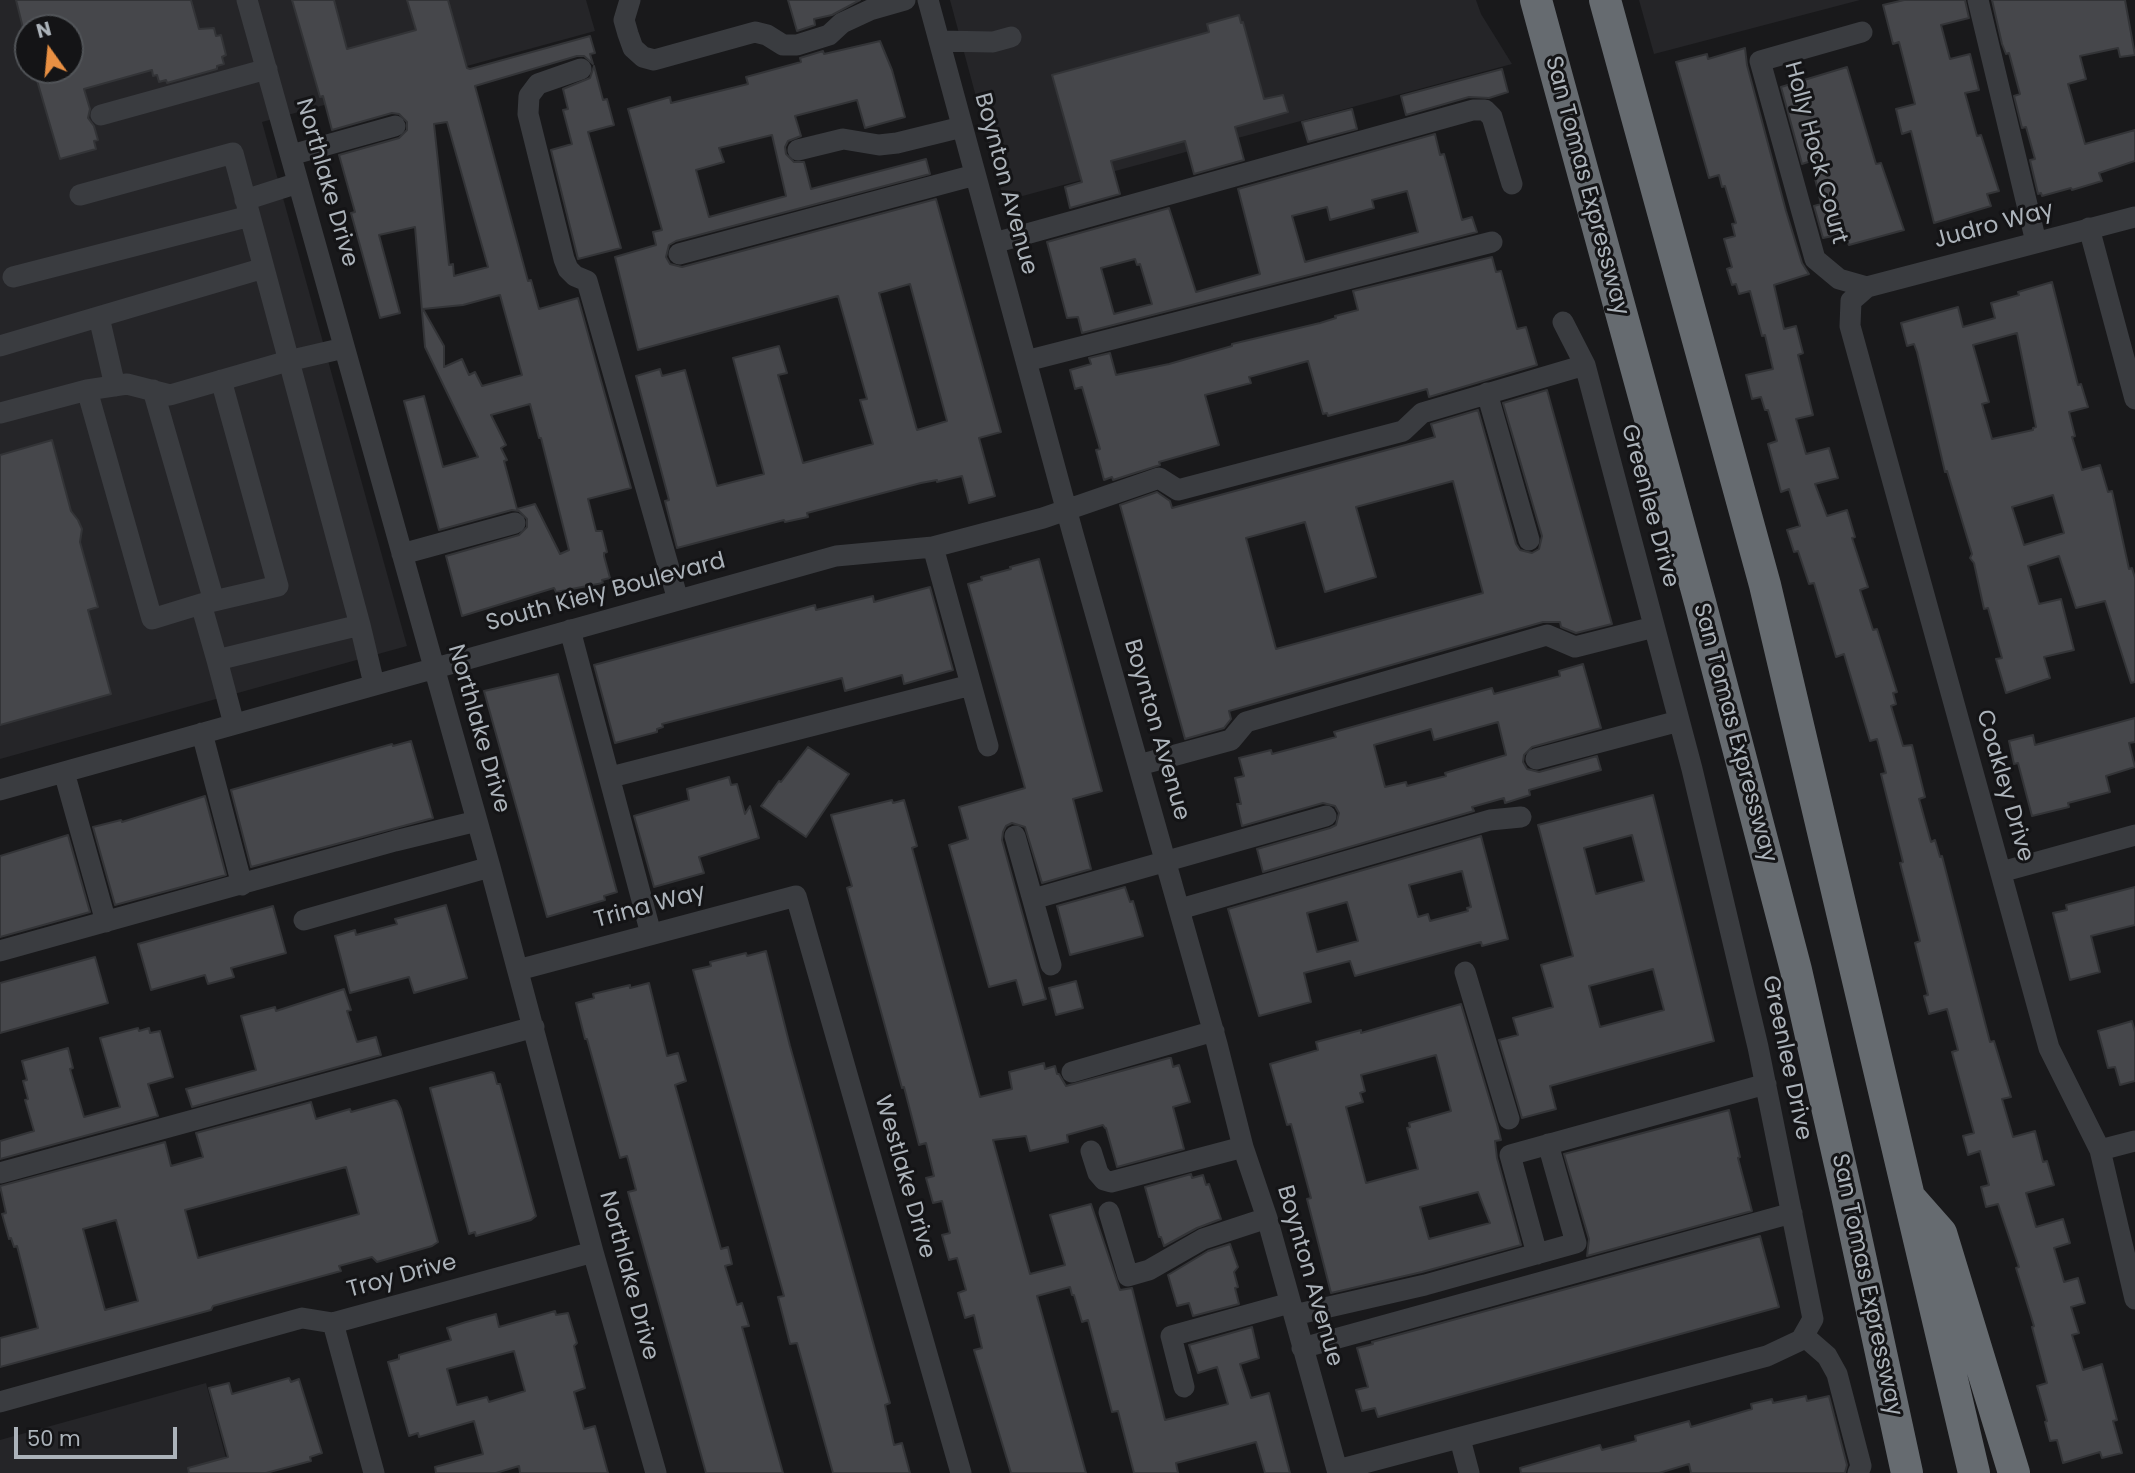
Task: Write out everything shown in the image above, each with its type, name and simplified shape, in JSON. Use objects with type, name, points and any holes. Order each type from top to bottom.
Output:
[{"type":"highway","name":"San Tomas Expressway","points":[[1536,0],[1700,602],[1796,970],[1907,1473]]},
{"type":"highway","points":[[1605,0],[1765,585],[1974,1473]]},
{"type":"highway","points":[[1909,1196],[1941,1233],[2014,1473]]},
{"type":"street","name":"Northlake Drive","points":[[247,0],[490,867],[593,1252],[656,1473]]},
{"type":"street","points":[[630,0],[624,20],[628,34],[634,48],[643,57],[654,60],[755,32],[767,35],[783,45],[797,45],[829,35],[842,23],[870,10],[905,0]]},
{"type":"street","name":"Boynton Avenue","points":[[928,0],[1066,509],[1214,1031],[1243,1147],[1267,1218],[1338,1472]]},
{"type":"street","points":[[1978,0],[2036,242]]},
{"type":"street","name":"Holly Hock Court","points":[[1862,32],[1760,61],[1815,259],[1839,279],[1867,287]]},
{"type":"street","points":[[939,41],[993,42],[1011,37]]},
{"type":"street","points":[[101,115],[267,69]]},
{"type":"street","points":[[581,69],[538,84],[529,96],[528,114],[564,259],[575,276],[587,281],[678,600]]},
{"type":"street","points":[[994,243],[1474,110],[1485,110],[1492,117],[1512,184]]},
{"type":"street","points":[[291,155],[395,126]]},
{"type":"street","points":[[798,150],[843,139],[879,145],[897,143],[962,127]]},
{"type":"street","points":[[80,195],[233,153],[374,684]]},
{"type":"street","points":[[679,254],[975,175]]},
{"type":"street","points":[[13,277],[248,208],[298,183]]},
{"type":"street","name":"Judro Way","points":[[1867,287],[2135,217]]},
{"type":"street","points":[[2089,228],[2135,399]]},
{"type":"street","points":[[1026,361],[1492,242]]},
{"type":"street","points":[[0,346],[264,268]]},
{"type":"street","name":"Coakley Drive","points":[[1867,287],[1851,301],[1850,326],[2049,1048],[2100,1150],[2135,1299]]},
{"type":"street","points":[[99,317],[115,386]]},
{"type":"street","name":"Greenlee Drive","points":[[1563,322],[1584,365],[1654,627],[1766,1084],[1814,1319],[1804,1336]]},
{"type":"street","points":[[0,413],[87,390],[127,384],[170,395],[344,348]]},
{"type":"street","points":[[1529,540],[1487,393],[1584,365]]},
{"type":"street","points":[[87,390],[152,620],[278,586],[221,380]]},
{"type":"street","points":[[153,390],[208,603],[217,660],[234,724]]},
{"type":"street","name":"South Kiely Boulevard","points":[[0,790],[836,556],[933,547],[1043,518],[1159,478],[1178,490],[1403,431],[1422,413],[1487,393]]},
{"type":"street","points":[[402,554],[515,523]]},
{"type":"street","points":[[933,547],[988,746]]},
{"type":"street","points":[[217,660],[360,625]]},
{"type":"street","points":[[1139,765],[1231,740],[1246,722],[1547,635],[1575,647],[1654,627]]},
{"type":"street","points":[[570,630],[651,934]]},
{"type":"street","points":[[611,777],[971,685]]},
{"type":"street","points":[[1536,759],[1679,721]]},
{"type":"street","points":[[202,733],[242,885]]},
{"type":"street","points":[[64,772],[106,922]]},
{"type":"street","points":[[1033,899],[1326,816]]},
{"type":"street","points":[[1180,909],[1490,820],[1521,817]]},
{"type":"street","points":[[0,951],[395,841],[477,821]]},
{"type":"street","points":[[2001,872],[2135,835]]},
{"type":"street","points":[[1015,836],[1051,965]]},
{"type":"street","points":[[304,920],[490,867]]},
{"type":"street","name":"Trina Way","points":[[518,970],[796,896]]},
{"type":"street","name":"Westlake Drive","points":[[796,896],[961,1473]]},
{"type":"street","points":[[1465,972],[1509,1119]]},
{"type":"street","points":[[0,1173],[534,1027]]},
{"type":"street","points":[[1072,1072],[1214,1031]]},
{"type":"street","points":[[1537,1254],[1510,1155],[1766,1084]]},
{"type":"street","points":[[2100,1150],[2135,1140]]},
{"type":"street","points":[[1184,1387],[1171,1336],[1292,1309],[1425,1285],[1576,1243],[1548,1144]]},
{"type":"street","points":[[1091,1152],[1098,1173],[1104,1180],[1111,1182],[1243,1147]]},
{"type":"street","points":[[1109,1212],[1128,1276],[1149,1270],[1203,1239],[1267,1218]]},
{"type":"street","points":[[1302,1348],[1792,1213]]},
{"type":"street","name":"Troy Drive","points":[[374,1473],[333,1323],[593,1252]]},
{"type":"street","points":[[0,1402],[302,1318],[333,1323]]},
{"type":"street","points":[[1338,1472],[1767,1356],[1804,1336],[1827,1356],[1837,1374],[1861,1466],[1858,1473]]},
{"type":"street","points":[[1460,1439],[1469,1473]]},
{"type":"shaded area","points":[[0,0],[586,0],[595,31],[262,122],[407,646],[0,759]]},
{"type":"shaded area","points":[[950,0],[1476,0],[1481,14],[1512,64],[1004,201]]},
{"type":"shaded area","points":[[1639,0],[1860,0],[1654,54]]},
{"type":"shaded area","points":[[206,1383],[230,1473],[0,1473],[0,1440]]},
{"type":"building","points":[[16,0],[191,0],[199,29],[214,28],[216,36],[221,35],[226,55],[222,57],[224,64],[217,66],[217,69],[167,83],[166,80],[159,82],[157,75],[153,76],[152,70],[84,89],[90,109],[88,118],[94,126],[98,140],[94,141],[96,149],[60,159],[38,84],[84,84],[84,14],[20,14]]},
{"type":"building","points":[[292,0],[334,0],[347,49],[416,30],[407,0],[448,0],[467,68],[470,69],[590,36],[595,53],[590,54],[593,64],[584,56],[577,56],[475,86],[528,281],[531,280],[539,309],[578,298],[631,488],[588,499],[596,531],[602,531],[607,552],[604,556],[610,578],[602,580],[603,583],[556,592],[554,588],[462,616],[446,556],[519,535],[527,527],[527,519],[519,511],[512,510],[439,530],[404,401],[424,396],[443,467],[478,457],[425,347],[415,227],[379,235],[400,313],[380,318],[351,213],[355,212],[339,155],[399,138],[407,130],[407,122],[399,114],[392,113],[332,130],[323,96],[320,97]],"holes":[[[447,122],[488,267],[454,276],[453,264],[449,265],[434,124]],[[500,295],[522,375],[482,386],[475,372],[469,375],[462,359],[444,367],[444,346],[423,309],[463,305]],[[530,404],[569,550],[560,554],[535,504],[517,509],[504,461],[507,460],[501,448],[506,445],[491,415]]]},
{"type":"building","points":[[788,0],[860,0],[832,15],[814,19],[815,25],[797,31]]},
{"type":"building","points":[[1904,0],[1965,0],[1969,18],[1941,25],[1950,59],[1970,54],[1979,90],[1965,93],[1977,136],[1981,135],[1999,191],[1987,194],[1991,206],[1934,223],[1911,131],[1902,134],[1896,109],[1915,104],[1899,42],[1893,44],[1883,5]]},
{"type":"building","points":[[1992,0],[2125,0],[2135,55],[2120,57],[2118,48],[2080,56],[2086,79],[2068,84],[2085,144],[2135,130],[2135,161],[2099,173],[2102,181],[2072,190],[2071,188],[2042,196],[2041,193],[2038,194],[2030,160],[2035,159],[2026,127],[2022,128],[2014,96],[2020,94],[2009,53],[2006,54],[2002,44]]},
{"type":"building","points":[[1239,15],[1264,99],[1283,95],[1288,112],[1235,127],[1244,160],[1194,174],[1185,141],[1111,161],[1120,194],[1070,208],[1065,187],[1082,182],[1052,75],[1209,32],[1207,24]]},
{"type":"building","points":[[880,41],[892,70],[905,117],[865,128],[857,100],[795,116],[801,136],[788,141],[786,154],[794,162],[804,162],[811,189],[926,159],[930,174],[676,241],[669,245],[666,257],[670,264],[682,267],[936,199],[1001,432],[979,438],[995,496],[969,503],[962,476],[937,480],[807,513],[808,517],[785,522],[784,520],[677,548],[665,501],[669,500],[636,376],[660,369],[662,376],[685,370],[717,486],[764,474],[733,358],[779,346],[787,373],[778,375],[803,463],[873,444],[860,400],[867,399],[838,296],[638,350],[615,257],[656,245],[653,232],[662,230],[628,109],[670,97],[671,103],[748,84],[746,77],[801,62],[800,58],[823,51],[824,54]],"holes":[[[772,135],[786,196],[709,217],[696,170],[724,162],[719,148]],[[910,284],[947,421],[917,430],[879,293]]]},
{"type":"building","points":[[1745,48],[1747,65],[1786,211],[1802,263],[1809,274],[1774,285],[1784,329],[1796,326],[1803,353],[1798,355],[1813,415],[1796,419],[1806,454],[1829,448],[1838,478],[1815,484],[1827,516],[1847,510],[1855,537],[1852,538],[1868,587],[1860,590],[1873,630],[1877,629],[1897,692],[1893,693],[1896,704],[1891,706],[1903,746],[1912,745],[1925,797],[1919,799],[1931,842],[1935,840],[1940,857],[1942,856],[1990,1042],[1994,1041],[2011,1097],[2002,1099],[2013,1137],[2035,1131],[2043,1162],[2047,1161],[2054,1185],[2026,1193],[2036,1227],[2063,1219],[2070,1243],[2054,1248],[2064,1282],[2078,1278],[2085,1303],[2071,1307],[2079,1333],[2072,1335],[2083,1370],[2102,1364],[2117,1420],[2113,1421],[2122,1453],[2102,1458],[2100,1452],[2063,1463],[2057,1440],[2050,1441],[2037,1386],[2047,1383],[2032,1327],[2034,1326],[2016,1268],[2019,1267],[1998,1204],[1986,1207],[1981,1187],[1989,1185],[1980,1151],[1968,1155],[1963,1136],[1974,1133],[1952,1052],[1958,1050],[1947,1009],[1929,1014],[1924,996],[1928,995],[1915,943],[1920,941],[1881,774],[1886,773],[1877,739],[1870,741],[1844,654],[1836,657],[1814,583],[1809,584],[1798,551],[1794,552],[1787,530],[1800,526],[1789,489],[1781,492],[1768,444],[1777,441],[1768,410],[1765,410],[1761,397],[1752,399],[1746,375],[1773,369],[1765,335],[1762,336],[1750,291],[1739,294],[1736,284],[1732,285],[1727,269],[1732,267],[1724,239],[1735,236],[1732,224],[1736,223],[1719,175],[1709,178],[1676,62],[1707,54],[1708,59]]},
{"type":"building","points":[[594,66],[603,100],[607,99],[614,125],[588,132],[621,248],[578,259],[551,150],[572,144],[563,110],[568,109],[563,89],[590,78]]},
{"type":"building","points":[[1847,67],[1876,164],[1881,163],[1904,230],[1849,245],[1843,234],[1823,238],[1814,206],[1821,204],[1811,161],[1802,164],[1781,87]]},
{"type":"building","points":[[1502,69],[1508,92],[1489,98],[1469,97],[1406,115],[1401,96]]},
{"type":"building","points":[[1352,109],[1357,129],[1308,142],[1302,122]]},
{"type":"building","points":[[1435,134],[1440,155],[1444,154],[1462,220],[1472,217],[1477,232],[1082,333],[1078,317],[1067,318],[1047,242],[1169,208],[1196,292],[1260,274],[1238,189]],"holes":[[[1407,191],[1418,232],[1305,262],[1292,216],[1327,207],[1330,220],[1374,208],[1372,200]],[[1135,259],[1137,265],[1140,264],[1152,304],[1114,314],[1101,268]]]},
{"type":"building","points":[[1492,257],[1496,272],[1501,271],[1517,329],[1526,327],[1537,365],[1429,397],[1427,389],[1328,416],[1327,413],[1323,414],[1308,361],[1249,377],[1251,383],[1205,395],[1219,445],[1159,462],[1160,465],[1113,480],[1112,477],[1104,480],[1096,450],[1100,449],[1082,387],[1075,389],[1070,370],[1091,364],[1089,358],[1110,353],[1116,375],[1169,364],[1358,310],[1353,291]]},
{"type":"building","points":[[2052,282],[2078,385],[2081,384],[2088,407],[2069,412],[2075,436],[2072,437],[2082,470],[2100,465],[2108,492],[2112,491],[2129,569],[2132,568],[2135,578],[2135,682],[2131,683],[2105,601],[2076,608],[2059,556],[2028,566],[2039,604],[2061,599],[2074,650],[2044,657],[2050,678],[2006,693],[1996,659],[2002,658],[1988,608],[1984,609],[1974,563],[1970,558],[1972,554],[1947,471],[1945,472],[1917,352],[1914,344],[1907,346],[1901,323],[1958,307],[1963,327],[1995,318],[1991,303],[2019,295],[2018,292]],"holes":[[[2017,333],[2036,427],[2033,430],[1992,439],[1982,404],[1989,402],[1973,345]],[[2053,495],[2064,533],[2024,545],[2012,507]]]},
{"type":"building","points":[[1547,390],[1612,624],[1576,633],[1561,627],[1560,622],[1543,622],[1229,711],[1231,719],[1224,728],[1185,739],[1120,505],[1157,492],[1170,501],[1172,508],[1435,437],[1431,424],[1478,410],[1516,544],[1520,550],[1532,553],[1539,549],[1542,536],[1503,403]],"holes":[[[1453,481],[1483,593],[1276,649],[1246,538],[1305,522],[1325,592],[1376,577],[1356,507]]]},
{"type":"building","points":[[52,440],[71,511],[82,529],[80,542],[98,607],[88,610],[111,694],[0,725],[0,455]]},
{"type":"building","points":[[1039,559],[1102,791],[1073,799],[1091,869],[1042,883],[1025,827],[1012,823],[1006,826],[1003,832],[1002,840],[1046,999],[1023,1005],[1016,980],[989,987],[949,845],[968,839],[959,807],[1025,788],[968,584],[982,580],[981,577]]},
{"type":"building","points":[[930,587],[953,670],[904,684],[902,675],[845,691],[842,678],[662,724],[663,727],[657,729],[657,732],[615,743],[594,665],[815,605],[816,610],[873,596],[874,602]]},
{"type":"building","points":[[1583,664],[1601,728],[1532,747],[1524,755],[1523,762],[1527,769],[1539,772],[1597,756],[1601,770],[1529,790],[1530,795],[1505,803],[1504,798],[1472,807],[1474,811],[1263,872],[1257,849],[1330,828],[1336,825],[1339,813],[1335,806],[1323,803],[1242,826],[1237,804],[1241,804],[1235,778],[1244,776],[1239,758],[1271,750],[1272,754],[1336,737],[1334,732],[1492,688],[1494,694],[1560,676],[1559,671]],"holes":[[[1498,722],[1506,755],[1445,773],[1446,776],[1407,786],[1406,782],[1385,787],[1374,745],[1431,729],[1434,740]]]},
{"type":"building","points":[[558,674],[617,892],[604,896],[605,900],[547,917],[484,691]]},
{"type":"building","points":[[2135,718],[2135,742],[2129,743],[2135,767],[2106,776],[2110,792],[2068,803],[2069,807],[2032,816],[2018,763],[2014,764],[2009,741],[2033,735],[2035,745]]},
{"type":"building","points":[[411,741],[433,818],[251,867],[231,790]]},
{"type":"building","points":[[808,747],[849,774],[806,837],[761,806]]},
{"type":"building","points":[[729,777],[731,785],[737,784],[745,814],[750,806],[759,838],[699,857],[704,873],[654,887],[634,816],[689,800],[687,789]]},
{"type":"building","points":[[1653,795],[1714,1041],[1550,1086],[1556,1109],[1522,1118],[1499,1040],[1518,1035],[1513,1018],[1553,1007],[1541,965],[1573,956],[1538,825]],"holes":[[[1632,835],[1644,881],[1596,894],[1584,848]],[[1653,969],[1664,1010],[1600,1027],[1589,986]]]},
{"type":"building","points":[[205,796],[226,875],[115,905],[93,827],[121,820],[122,822]]},
{"type":"building","points":[[892,800],[893,803],[904,800],[917,846],[912,848],[980,1097],[1012,1089],[1009,1072],[1044,1063],[1045,1069],[1055,1066],[1057,1074],[1066,1086],[1171,1058],[1173,1067],[1179,1065],[1190,1102],[1173,1107],[1184,1149],[1117,1167],[1103,1125],[1067,1135],[1068,1142],[1030,1151],[1026,1136],[993,1140],[1030,1274],[1065,1265],[1050,1215],[1091,1204],[1120,1290],[1132,1288],[1165,1420],[1228,1404],[1217,1367],[1198,1373],[1189,1345],[1252,1327],[1259,1358],[1240,1364],[1251,1398],[1269,1393],[1290,1473],[1265,1473],[1256,1442],[1176,1463],[1178,1473],[1134,1473],[1118,1411],[1112,1412],[1088,1320],[1082,1322],[1070,1287],[1037,1296],[1086,1473],[1011,1473],[974,1350],[982,1348],[974,1315],[965,1318],[958,1293],[966,1290],[957,1258],[949,1260],[942,1235],[950,1233],[942,1201],[933,1203],[926,1178],[934,1176],[926,1143],[919,1145],[904,1087],[902,1088],[847,888],[852,886],[831,815]]},
{"type":"building","points":[[68,835],[90,912],[0,937],[0,856]]},
{"type":"building","points":[[1481,836],[1508,939],[1482,946],[1481,942],[1355,976],[1350,961],[1304,973],[1311,1002],[1259,1016],[1228,909]],"holes":[[[1462,871],[1471,907],[1467,908],[1468,911],[1430,921],[1428,914],[1418,917],[1409,885]],[[1347,902],[1358,941],[1317,952],[1307,913]]]},
{"type":"building","points":[[1125,887],[1130,902],[1133,901],[1143,936],[1070,955],[1057,906]]},
{"type":"building","points":[[2135,887],[2135,925],[2091,936],[2100,972],[2070,980],[2053,913],[2067,910],[2066,905]]},
{"type":"building","points":[[446,905],[467,978],[414,993],[409,977],[350,993],[335,936],[355,930],[356,935],[397,924],[395,919]]},
{"type":"building","points":[[273,906],[286,953],[231,968],[234,977],[208,984],[205,975],[151,990],[138,944]]},
{"type":"building","points":[[766,951],[890,1403],[885,1405],[894,1445],[902,1443],[910,1473],[833,1473],[797,1343],[790,1344],[778,1297],[784,1296],[693,970],[711,966],[710,962]]},
{"type":"building","points":[[95,957],[108,1003],[0,1033],[0,983]]},
{"type":"building","points":[[1076,981],[1083,1008],[1056,1015],[1049,988]]},
{"type":"building","points":[[649,983],[667,1056],[678,1053],[686,1081],[675,1085],[721,1249],[728,1247],[732,1264],[725,1266],[737,1305],[742,1303],[749,1326],[742,1327],[783,1473],[706,1473],[628,1192],[636,1190],[627,1156],[620,1158],[585,1039],[576,1003],[594,998],[593,994]]},
{"type":"building","points":[[344,989],[351,1010],[347,1011],[357,1042],[376,1037],[381,1055],[192,1107],[186,1089],[256,1070],[241,1016],[275,1007],[276,1011]]},
{"type":"building","points":[[1461,1004],[1501,1140],[1495,1141],[1497,1158],[1521,1245],[1331,1293],[1307,1199],[1311,1198],[1291,1124],[1287,1125],[1270,1064],[1318,1050],[1316,1042],[1361,1030],[1361,1033]],"holes":[[[1436,1055],[1451,1111],[1409,1123],[1410,1127],[1407,1128],[1418,1169],[1366,1183],[1346,1107],[1363,1102],[1360,1093],[1365,1091],[1361,1075]],[[1478,1192],[1490,1223],[1429,1239],[1420,1207]]]},
{"type":"building","points":[[2132,1021],[2135,1032],[2135,1081],[2120,1085],[2115,1067],[2108,1068],[2098,1031]]},
{"type":"building","points":[[138,1028],[139,1031],[149,1028],[150,1033],[160,1031],[173,1077],[148,1084],[158,1116],[0,1159],[0,1141],[34,1131],[25,1100],[28,1099],[23,1081],[27,1080],[22,1061],[68,1048],[73,1068],[70,1069],[84,1117],[120,1107],[100,1038]]},
{"type":"building","points":[[494,1073],[497,1084],[500,1084],[536,1216],[531,1220],[476,1236],[475,1232],[469,1234],[430,1088]]},
{"type":"building","points":[[397,1101],[438,1242],[377,1262],[372,1257],[339,1266],[341,1271],[213,1306],[211,1310],[0,1367],[0,1338],[38,1328],[17,1246],[14,1247],[11,1238],[9,1239],[2,1214],[6,1213],[0,1186],[165,1142],[171,1166],[203,1157],[196,1133],[311,1102],[316,1119],[350,1109],[351,1112]],"holes":[[[346,1167],[359,1214],[198,1258],[185,1210]],[[116,1220],[138,1301],[105,1310],[83,1229]]]},
{"type":"building","points":[[1729,1110],[1752,1211],[1587,1256],[1589,1239],[1564,1154]]},
{"type":"building","points":[[1191,1174],[1192,1178],[1203,1175],[1206,1185],[1209,1184],[1221,1219],[1197,1228],[1164,1246],[1145,1187]]},
{"type":"building","points":[[1760,1236],[1779,1307],[1378,1417],[1375,1408],[1362,1411],[1356,1390],[1368,1387],[1357,1348]]},
{"type":"building","points":[[1230,1244],[1238,1267],[1234,1272],[1239,1304],[1193,1316],[1189,1303],[1177,1306],[1168,1275],[1208,1251]]},
{"type":"building","points":[[555,1311],[556,1315],[568,1313],[577,1343],[574,1346],[585,1388],[574,1392],[584,1429],[595,1426],[608,1473],[520,1473],[519,1466],[496,1473],[436,1473],[435,1467],[483,1454],[474,1421],[419,1437],[418,1433],[409,1436],[388,1362],[399,1359],[399,1355],[451,1340],[447,1328],[466,1322],[496,1314],[499,1327]],"holes":[[[514,1351],[525,1391],[489,1402],[487,1397],[457,1405],[447,1369]]]},
{"type":"building","points":[[289,1378],[291,1382],[299,1379],[322,1453],[310,1457],[311,1461],[266,1473],[189,1473],[188,1468],[228,1457],[209,1388],[229,1383],[232,1394]]},
{"type":"building","points":[[1806,1396],[1807,1401],[1829,1396],[1847,1465],[1845,1473],[1691,1473],[1689,1464],[1659,1473],[1521,1473],[1520,1468],[1600,1445],[1602,1450],[1636,1441],[1635,1436],[1689,1421],[1691,1427],[1752,1409],[1751,1404],[1772,1399],[1773,1403]]}]
